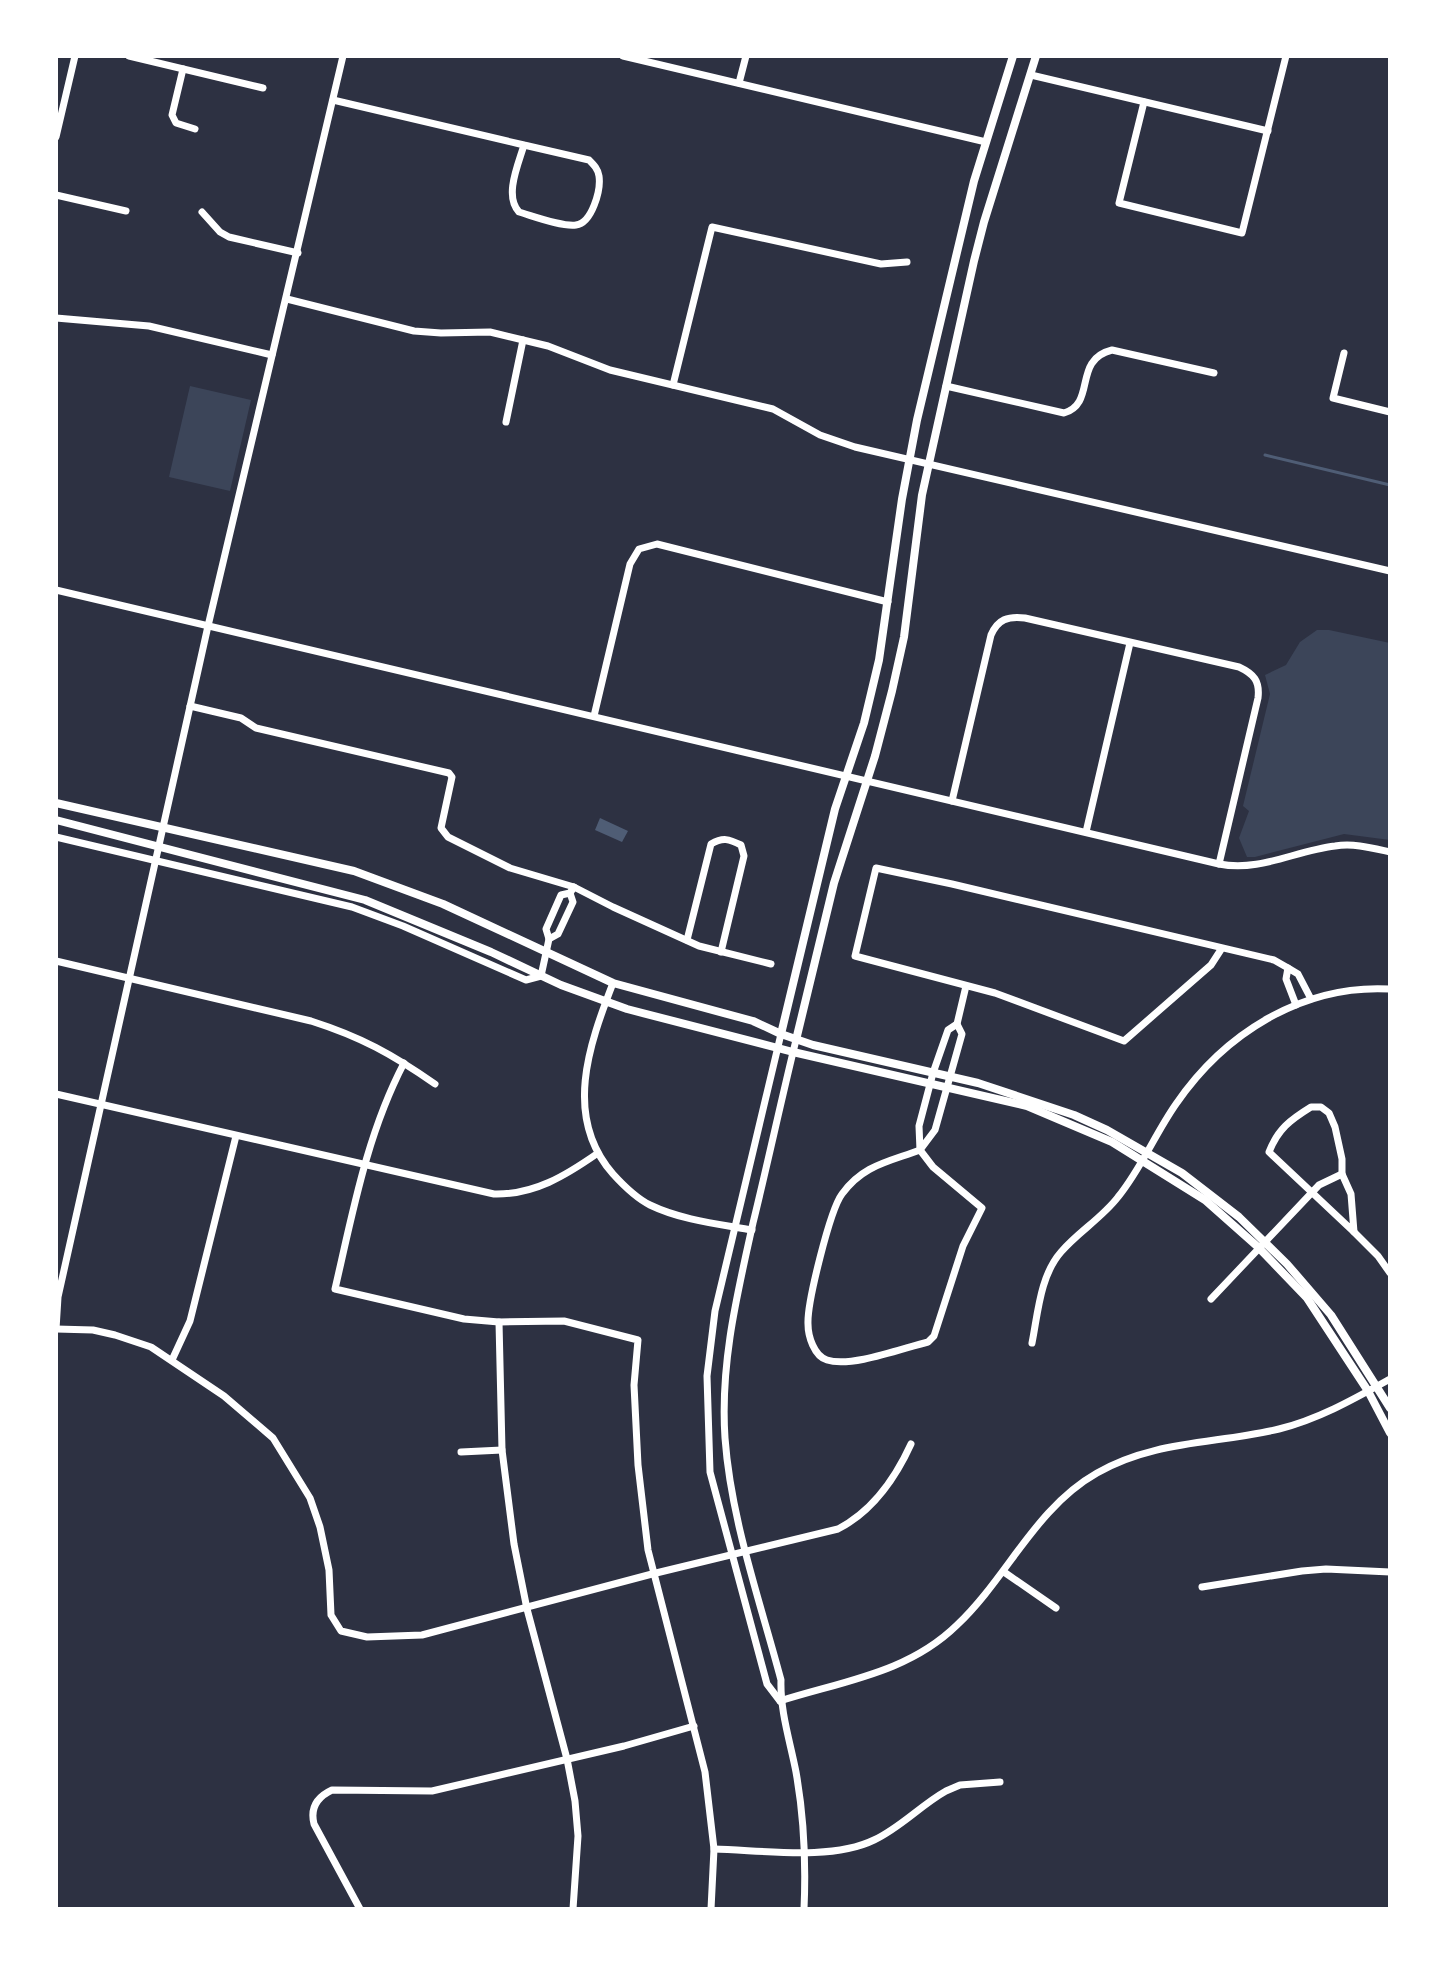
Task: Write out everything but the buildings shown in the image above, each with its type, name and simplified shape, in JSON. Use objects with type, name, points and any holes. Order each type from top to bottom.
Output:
[{"type":"street","points":[[56,137],[75,56]]},
{"type":"street","points":[[129,56],[263,88]]},
{"type":"street","points":[[343,56],[162,826],[131,979],[58,1297],[56,1329],[93,1330],[151,1347],[224,1396],[273,1438],[310,1498],[320,1527],[329,1570],[331,1615],[335,1625],[341,1631],[367,1637],[422,1635],[652,1574],[819,1535],[854,1521],[871,1505],[899,1471],[911,1444]]},
{"type":"street","points":[[623,56],[986,142]]},
{"type":"street","points":[[739,83],[746,56]]},
{"type":"street","points":[[780,1701],[767,1684],[710,1472],[706,1408],[710,1342],[734,1227],[811,904],[872,691],[909,458],[965,218],[1013,56]]},
{"type":"street","points":[[804,1909],[804,1852],[796,1775],[780,1701],[781,1680],[729,1475],[724,1409],[727,1343],[830,896],[866,782],[898,664],[928,463],[984,222],[1036,56]]},
{"type":"street","points":[[1144,102],[1119,203],[1242,233],[1286,56]]},
{"type":"street","points":[[183,69],[172,115],[180,125],[195,129]]},
{"type":"street","points":[[1031,75],[1268,131]]},
{"type":"street","points":[[333,100],[589,160],[595,166],[599,183],[589,216],[584,222],[570,225],[519,212],[514,206],[512,191],[524,145]]},
{"type":"street","points":[[56,195],[126,211]]},
{"type":"street","points":[[202,212],[220,232],[229,237],[298,253]]},
{"type":"street","points":[[673,385],[712,227],[881,264],[907,262]]},
{"type":"street","points":[[287,299],[414,331],[490,332],[548,346],[610,370],[773,409],[836,442],[1390,571]]},
{"type":"street","points":[[56,318],[149,326],[272,355]]},
{"type":"street","points":[[506,422],[523,340]]},
{"type":"street","points":[[946,386],[1064,413],[1073,411],[1079,403],[1090,365],[1102,353],[1112,350],[1214,373]]},
{"type":"street","points":[[1344,353],[1333,398],[1390,412]]},
{"type":"street","points":[[594,716],[630,564],[639,549],[657,544],[888,602]]},
{"type":"street","points":[[56,590],[1219,864],[1260,865],[1341,845],[1366,846],[1390,852]]},
{"type":"street","points":[[952,801],[991,635],[1003,619],[1014,616],[1239,667],[1256,678],[1258,698],[1219,864]]},
{"type":"street","points":[[1086,832],[1130,643]]},
{"type":"street","points":[[190,706],[241,718],[256,728],[449,773],[452,777],[441,828],[448,837],[510,868],[572,890],[687,940],[771,964]]},
{"type":"street","points":[[56,803],[354,871],[443,904],[613,983],[753,1021],[796,1040],[933,1073],[948,1081],[1027,1106],[1112,1142],[1205,1200],[1261,1244],[1307,1298],[1368,1391],[1390,1433]]},
{"type":"street","points":[[56,820],[365,900],[606,1002],[793,1052],[930,1083],[948,1081],[1044,1103],[1107,1130],[1211,1193],[1331,1315],[1390,1408]]},
{"type":"street","points":[[56,837],[352,907],[526,980],[541,976]]},
{"type":"street","points":[[687,940],[711,844],[730,839],[741,845],[744,856],[721,952]]},
{"type":"street","points":[[1222,948],[1211,965],[1124,1041],[995,993],[855,956],[876,868],[1274,960],[1298,974],[1311,999]]},
{"type":"street","points":[[549,939],[558,934],[573,902],[572,890]]},
{"type":"street","points":[[541,976],[549,939],[546,929],[561,895],[572,890]]},
{"type":"street","points":[[56,961],[311,1021],[376,1047],[435,1084]]},
{"type":"street","points":[[1288,968],[1286,979],[1296,1005]]},
{"type":"street","points":[[613,983],[589,1056],[583,1097],[586,1123],[598,1153],[615,1177],[648,1204],[680,1215],[752,1230]]},
{"type":"street","points":[[957,1024],[948,1030],[930,1083],[919,1126],[920,1150],[933,1167],[982,1208],[963,1246],[934,1336],[928,1342],[845,1362],[824,1359],[815,1350],[807,1327],[808,1308],[840,1197],[862,1172],[920,1150],[935,1130],[962,1034],[957,1024],[966,986]]},
{"type":"street","points":[[1032,1343],[1044,1283],[1051,1266],[1061,1251],[1118,1198],[1182,1095],[1215,1055],[1248,1029],[1311,999],[1350,991],[1390,989]]},
{"type":"street","points":[[404,1063],[387,1095],[363,1166],[335,1289],[464,1319],[564,1321],[638,1340],[634,1385],[638,1465],[652,1574],[705,1772],[714,1849],[711,1909]]},
{"type":"street","points":[[56,1094],[494,1194],[512,1195],[531,1191],[598,1153]]},
{"type":"street","points":[[1354,1232],[1351,1194],[1342,1174],[1342,1159],[1329,1113],[1321,1107],[1311,1107],[1288,1121],[1276,1135],[1269,1152],[1354,1232],[1390,1273]]},
{"type":"street","points":[[172,1360],[190,1321],[236,1136]]},
{"type":"street","points":[[1211,1299],[1312,1193],[1327,1180],[1342,1174]]},
{"type":"street","points":[[499,1322],[502,1450],[514,1544],[527,1609],[567,1759],[578,1836],[573,1909]]},
{"type":"street","points":[[780,1701],[873,1675],[923,1652],[956,1627],[1004,1572],[1046,1514],[1095,1474],[1150,1450],[1302,1422],[1343,1406],[1390,1379]]},
{"type":"street","points":[[461,1452],[502,1450]]},
{"type":"street","points":[[1202,1587],[1314,1570],[1390,1572]]},
{"type":"street","points":[[1004,1572],[1056,1608]]},
{"type":"street","points":[[360,1909],[314,1824],[313,1810],[317,1800],[332,1790],[432,1791],[694,1726]]},
{"type":"street","points":[[714,1849],[804,1852],[855,1846],[874,1840],[946,1791],[960,1785],[1000,1782]]},
{"type":"shaded area","points":[[190,386],[251,400],[230,491],[169,477]]},
{"type":"shaded area","points":[[1317,630],[1390,643],[1390,840],[1344,834],[1247,857],[1239,838],[1249,811],[1243,806],[1270,694],[1265,675],[1286,665],[1300,642]]},
{"type":"shaded area","points":[[600,818],[628,831],[622,842],[595,830]]},
{"type":"waterway","points":[[1265,455],[1390,485]]}]
